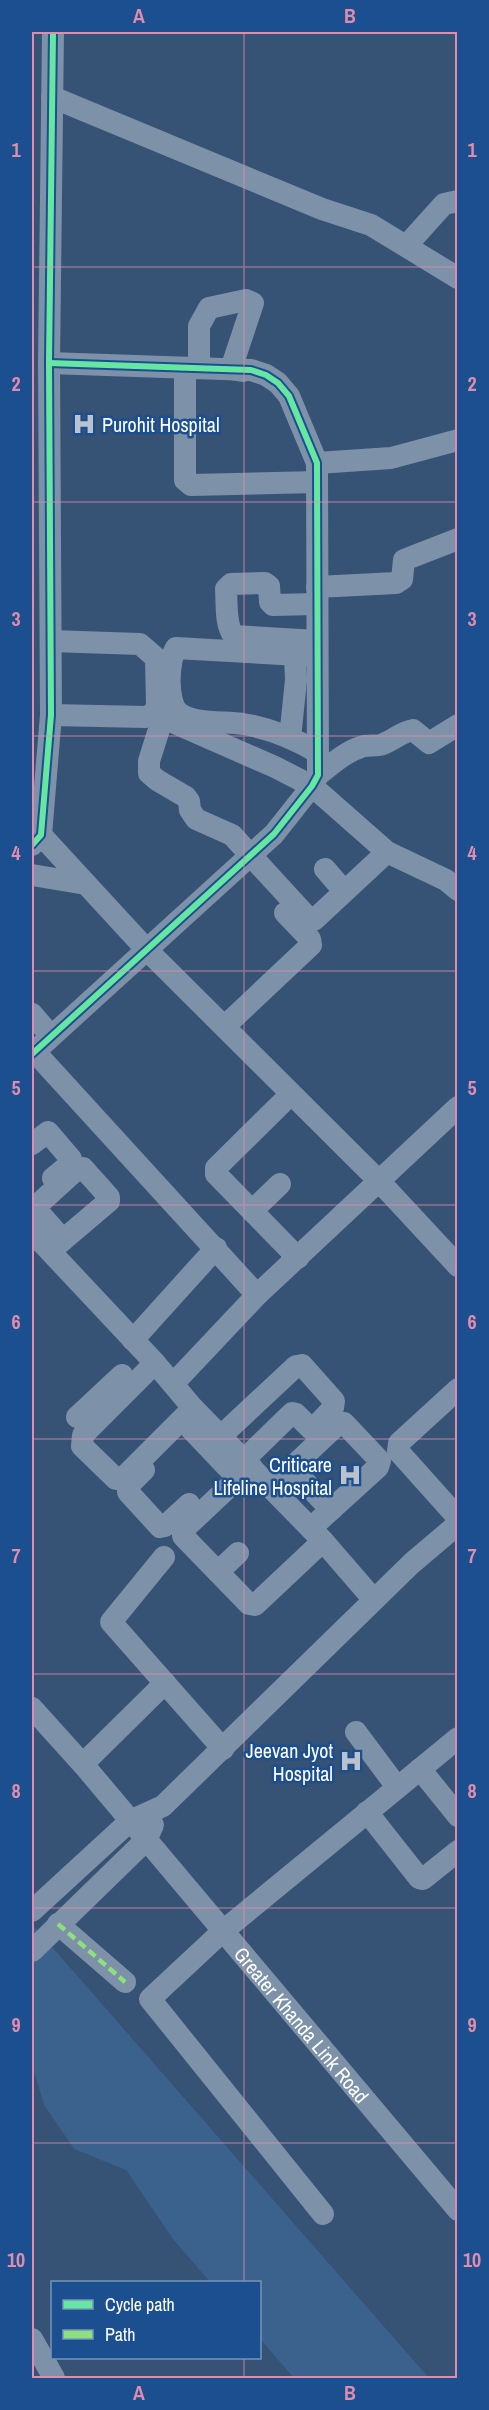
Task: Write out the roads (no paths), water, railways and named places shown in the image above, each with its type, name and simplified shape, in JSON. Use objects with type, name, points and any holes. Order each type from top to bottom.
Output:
[{"type":"street","points":[[53,32],[52,97],[40,321],[49,363],[51,715],[36,841],[86,884],[146,949],[379,1181],[458,1266]]},
{"type":"street","points":[[52,97],[322,209],[371,225],[458,278]]},
{"type":"street","points":[[407,245],[444,204],[458,201]]},
{"type":"street","points":[[231,369],[253,303],[246,300],[209,308],[199,326],[192,368],[185,480],[191,485],[317,472],[391,458],[457,441]]},
{"type":"street","points":[[49,363],[231,369],[256,372],[278,383],[289,396],[317,472],[317,596],[310,651],[317,752],[315,780]]},
{"type":"street","points":[[310,651],[234,636],[231,633],[226,589],[231,584],[265,583],[269,586],[270,602],[273,605],[396,582],[402,579],[404,560],[458,539]]},
{"type":"street","points":[[51,641],[140,644],[156,658],[157,706],[154,713],[146,717],[51,715]]},
{"type":"street","points":[[310,651],[176,648],[171,655],[169,700],[179,713],[193,719],[246,725],[290,738],[317,752]]},
{"type":"street","points":[[290,738],[296,680],[310,651]]},
{"type":"street","points":[[225,1026],[311,945],[310,939],[245,862],[232,836],[196,819],[192,815],[186,797],[149,773],[148,761],[161,723],[170,721],[276,767],[315,780],[381,858]]},
{"type":"street","points":[[257,1295],[33,1052],[245,862],[274,834],[315,780],[342,756],[359,747],[371,744],[381,746],[413,730],[429,744],[458,725]]},
{"type":"street","points":[[332,817],[381,858],[454,880]]},
{"type":"street","points":[[245,862],[310,920],[314,920],[381,858]]},
{"type":"street","points":[[324,869],[344,891]]},
{"type":"street","points":[[32,875],[86,884]]},
{"type":"street","points":[[32,1014],[51,1036]]},
{"type":"street","points":[[291,1094],[216,1168],[216,1174],[298,1258]]},
{"type":"street","points":[[173,1384],[257,1295],[458,1107]]},
{"type":"street","points":[[32,1117],[37,1127],[32,1134]]},
{"type":"street","points":[[32,1144],[48,1132],[71,1159],[70,1164],[32,1205]]},
{"type":"street","points":[[32,1205],[77,1169],[83,1168],[109,1197],[109,1201],[56,1245]]},
{"type":"street","points":[[252,1211],[280,1184]]},
{"type":"street","points":[[32,1205],[56,1245],[173,1384],[195,1418],[245,1459],[317,1534],[374,1600]]},
{"type":"street","points":[[32,1232],[56,1245]]},
{"type":"street","points":[[195,1418],[122,1479],[116,1479],[82,1446],[82,1436],[216,1248]]},
{"type":"street","points":[[77,1417],[144,1352]]},
{"type":"street","points":[[195,1418],[128,1486],[128,1492],[160,1527],[165,1526],[245,1459],[292,1413],[296,1414],[311,1429],[333,1408],[334,1401],[302,1365],[296,1365],[229,1428]]},
{"type":"street","points":[[458,1389],[399,1443],[398,1451],[458,1518]]},
{"type":"street","points":[[195,1418],[229,1428],[245,1459]]},
{"type":"street","points":[[245,1459],[183,1530],[183,1536],[249,1604],[255,1605],[317,1534],[332,1510],[378,1467],[380,1461],[344,1423],[339,1423],[271,1487]]},
{"type":"street","points":[[292,1468],[332,1510]]},
{"type":"street","points":[[32,1911],[130,1821],[163,1806],[374,1600],[458,1524]]},
{"type":"street","points":[[218,1572],[238,1553]]},
{"type":"street","points":[[164,1557],[111,1622],[223,1749]]},
{"type":"street","points":[[83,1764],[165,1683]]},
{"type":"street","name":"Greater Khanda Link Road","points":[[32,1708],[83,1764],[458,2210]]},
{"type":"street","points":[[356,1732],[397,1787]]},
{"type":"street","points":[[323,2214],[150,1998],[224,1931],[458,1738]]},
{"type":"street","points":[[420,1769],[458,1816]]},
{"type":"street","points":[[32,1951],[146,1839],[163,1806]]},
{"type":"street","points":[[367,1812],[419,1878],[423,1879],[458,1851]]},
{"type":"street","points":[[56,1926],[125,1982]]},
{"type":"street","points":[[32,2339],[54,2379]]},
{"type":"water","points":[[32,1924],[429,2378],[294,2378],[261,2340],[261,2281],[209,2281],[173,2239],[126,2170],[74,2149],[44,2105],[32,2065]]},
{"type":"place","name":"Purohit Hospital","points":[[84,424]]},
{"type":"place","name":"Criticare Lifeline Hospital","points":[[350,1475]]},
{"type":"place","name":"Jeevan Jyot Hospital","points":[[351,1761]]}]
